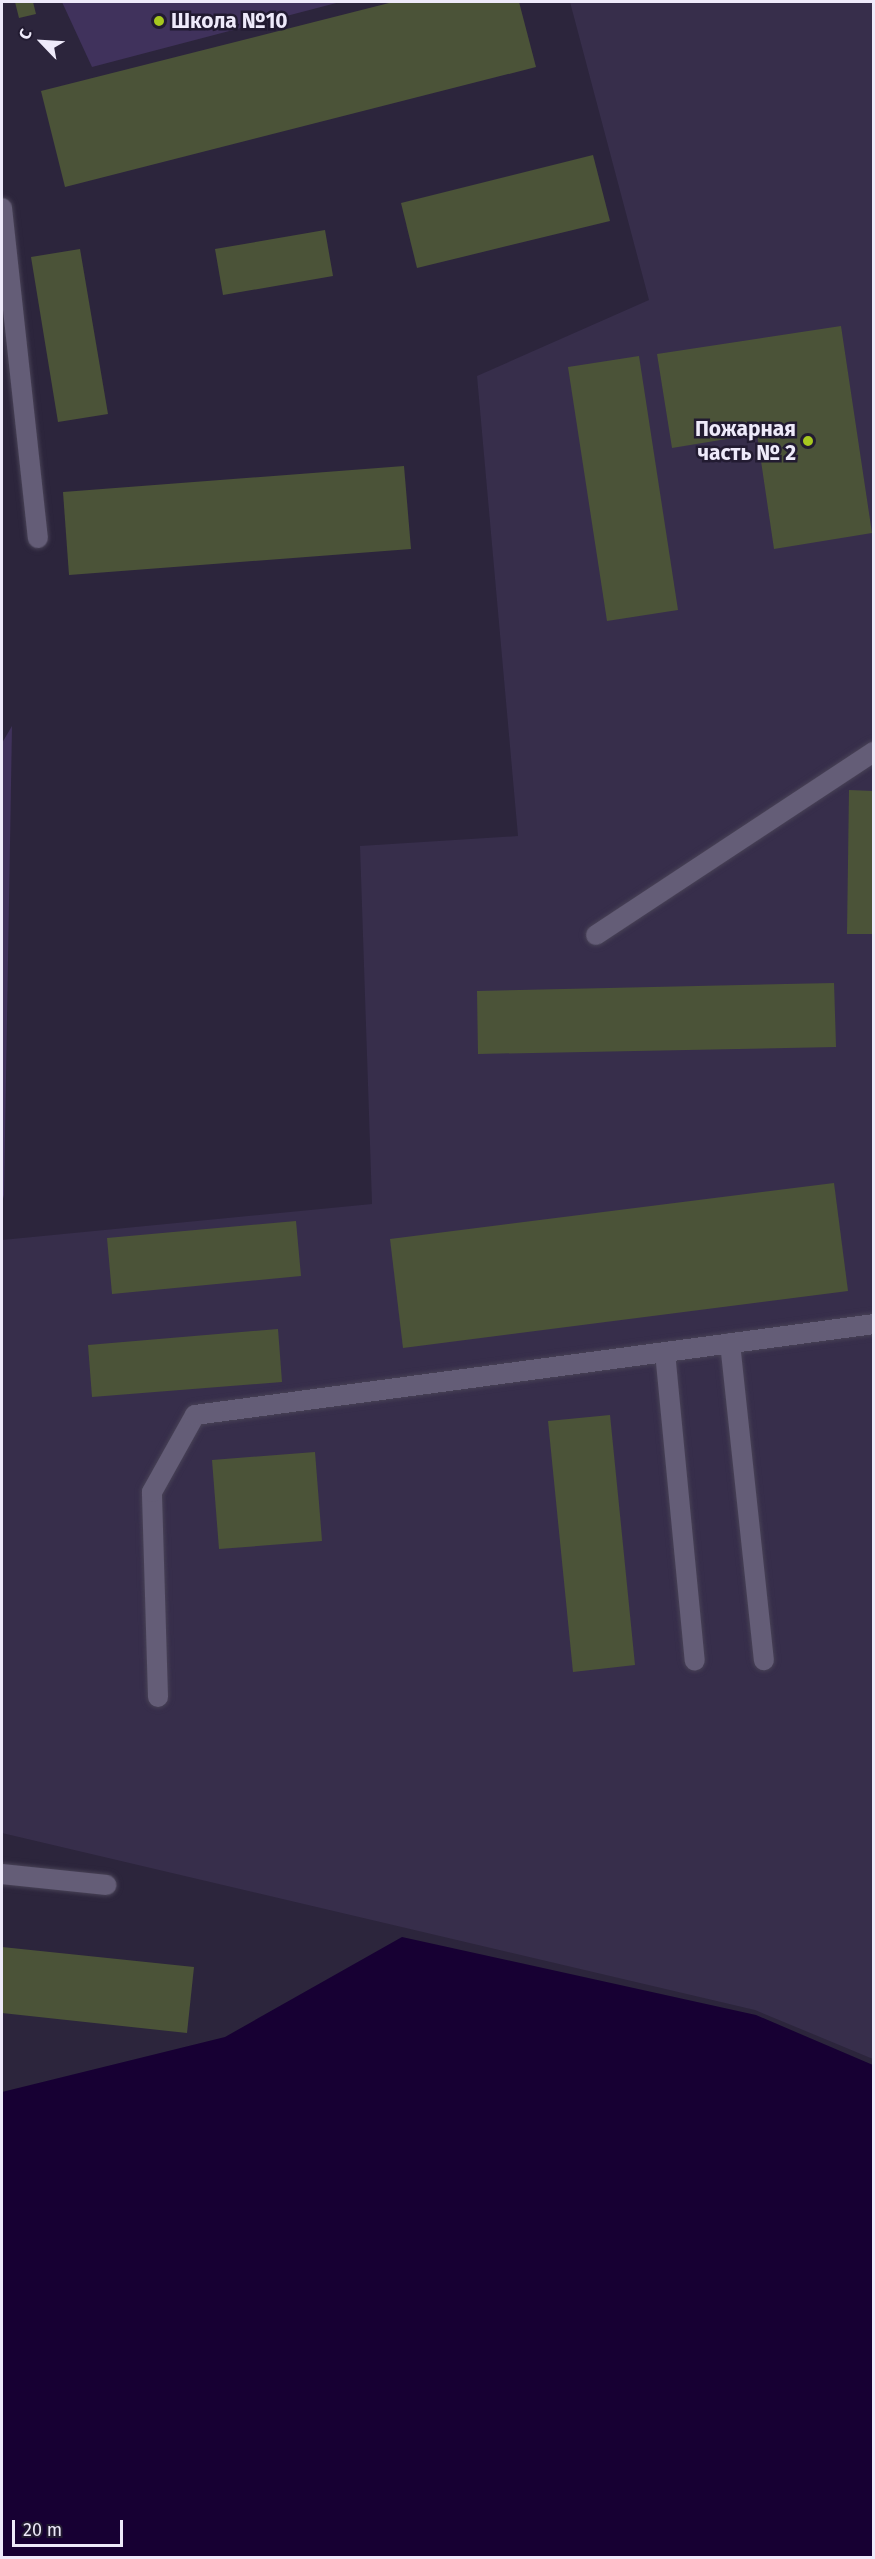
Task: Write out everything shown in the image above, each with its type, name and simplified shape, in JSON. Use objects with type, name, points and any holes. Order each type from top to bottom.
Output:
[{"type":"lane","points":[[2,208],[38,538]]},
{"type":"lane","points":[[596,935],[873,752]]},
{"type":"lane","points":[[158,1697],[152,1492],[195,1415],[873,1324]]},
{"type":"lane","points":[[730,1343],[764,1660]]},
{"type":"lane","points":[[666,1352],[695,1661]]},
{"type":"lane","points":[[2,1874],[106,1885]]},
{"type":"shaded area","points":[[62,2],[340,2],[92,67]]},
{"type":"shaded area","points":[[570,2],[873,2],[873,2059],[755,2010],[2,1833],[2,1240],[372,1204],[360,846],[518,836],[477,376],[649,300]]},
{"type":"shaded area","points":[[12,726],[4,1195],[2,1203],[2,743]]},
{"type":"shaded area","points":[[402,1937],[756,2015],[873,2065],[873,2557],[2,2557],[2,2092],[225,2037]]},
{"type":"building","points":[[15,2],[33,2],[36,14],[19,18]]},
{"type":"building","points":[[393,2],[519,2],[536,67],[65,187],[41,91]]},
{"type":"building","points":[[593,155],[610,221],[417,268],[401,203]]},
{"type":"building","points":[[325,230],[333,276],[223,295],[215,249]]},
{"type":"building","points":[[80,249],[108,414],[58,422],[31,257]]},
{"type":"building","name":"Пожарная часть № 2","points":[[841,326],[872,533],[774,549],[757,434],[672,448],[657,354]]},
{"type":"building","points":[[639,356],[678,610],[607,621],[568,367]]},
{"type":"building","points":[[404,466],[411,549],[69,575],[63,492]]},
{"type":"building","points":[[849,790],[874,791],[874,934],[847,934]]},
{"type":"building","points":[[834,983],[836,1047],[478,1054],[477,991]]},
{"type":"building","points":[[834,1183],[848,1291],[403,1348],[390,1239]]},
{"type":"building","points":[[296,1221],[301,1276],[112,1294],[107,1238]]},
{"type":"building","points":[[278,1329],[282,1382],[92,1397],[88,1345]]},
{"type":"building","points":[[610,1415],[635,1665],[573,1672],[548,1421]]},
{"type":"building","points":[[315,1452],[322,1541],[219,1549],[212,1460]]},
{"type":"building","points":[[2,1947],[194,1967],[187,2033],[2,2013]]},
{"type":"place","name":"Школа №10","points":[[159,21]]},
{"type":"place","name":"Пожарная часть № 2","points":[[808,441]]}]
